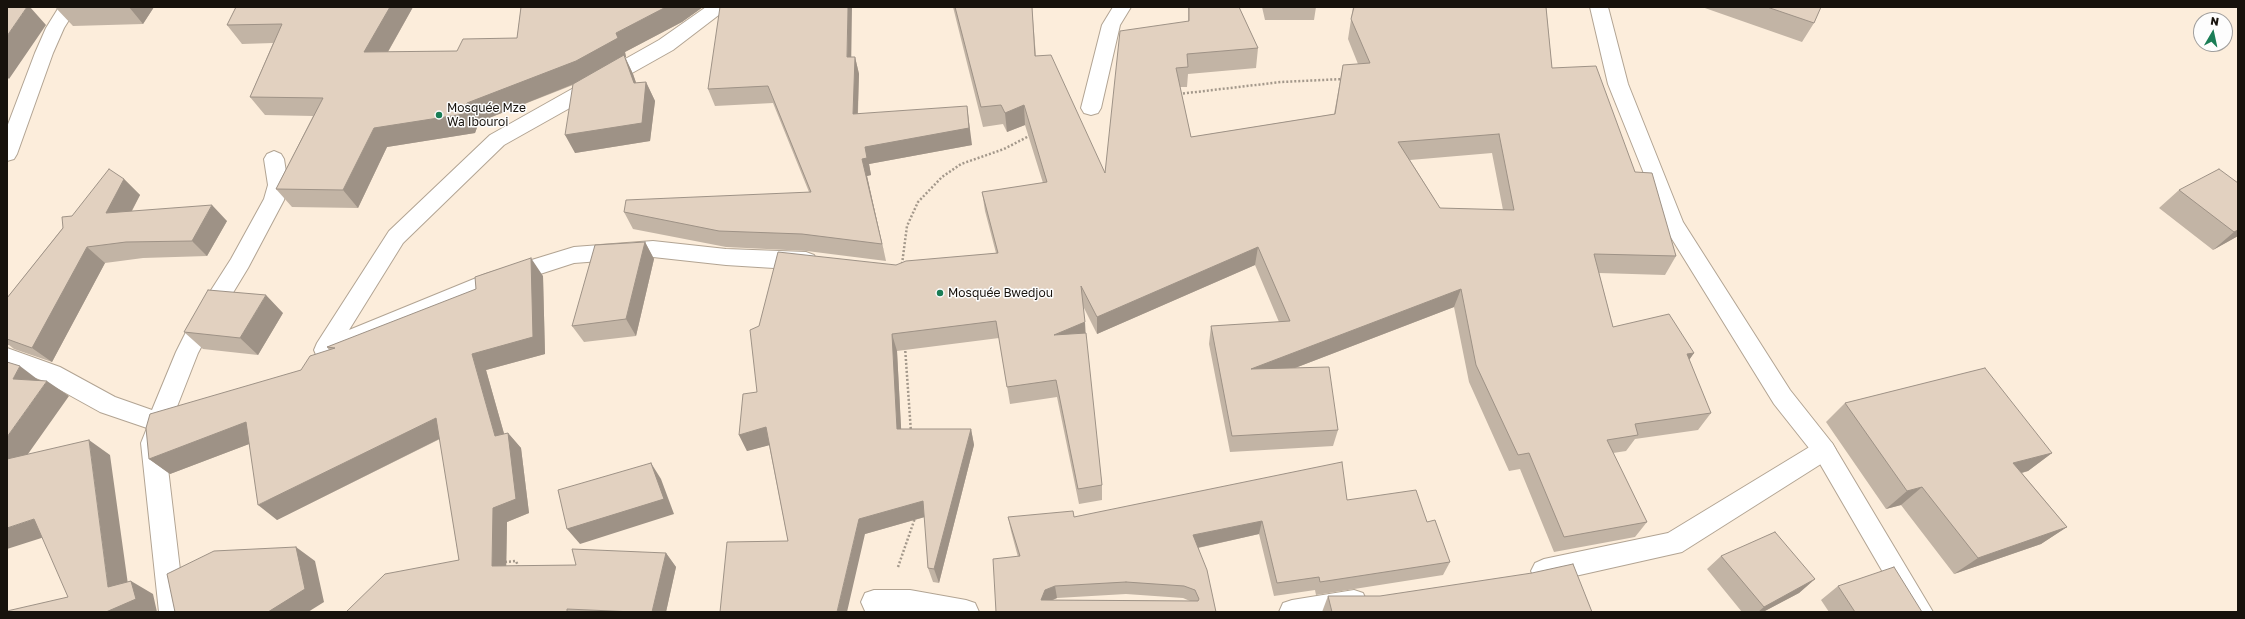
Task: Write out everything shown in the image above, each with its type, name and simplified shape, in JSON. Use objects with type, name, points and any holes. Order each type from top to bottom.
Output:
[{"type":"street","points":[[8,152],[44,53],[55,28],[68,7]]},
{"type":"street","points":[[718,7],[666,45],[497,140],[396,237],[320,358],[494,280],[574,255],[653,249],[823,263]]},
{"type":"street","points":[[1091,108],[1111,24],[1122,7]]},
{"type":"street","points":[[1599,7],[1618,84],[1674,225],[1782,397],[1824,450],[1920,612]]},
{"type":"street","points":[[172,612],[153,443],[159,422],[187,352],[200,327],[240,262],[246,248],[274,200],[278,185],[274,160]]},
{"type":"street","points":[[7,358],[52,374],[108,405],[159,422],[189,413]]},
{"type":"street","points":[[1519,577],[1673,544],[1824,450]]},
{"type":"street","points":[[1292,612],[1374,599]]},
{"type":"street","points":[[874,602],[910,602],[966,612]]},
{"type":"path","points":[[1177,94],[1281,82],[1351,79]]},
{"type":"path","points":[[902,265],[907,226],[918,202],[938,182],[961,164],[1004,149],[1033,134]]},
{"type":"path","points":[[905,341],[911,436]]},
{"type":"path","points":[[910,602],[895,590],[897,571],[915,517]]},
{"type":"path","points":[[501,562],[516,561],[522,574]]},
{"type":"building","points":[[7,7],[27,7],[7,36]]},
{"type":"building","points":[[236,7],[390,7],[364,52],[457,51],[463,39],[517,38],[521,7],[666,7],[616,33],[618,38],[576,61],[467,103],[464,114],[374,128],[343,190],[276,189],[323,98],[250,97],[282,24],[227,25]]},
{"type":"building","points":[[720,7],[848,7],[847,57],[855,57],[853,114],[967,106],[969,128],[865,147],[867,158],[862,159],[882,244],[802,234],[719,231],[624,212],[626,200],[811,192],[768,86],[708,89]]},
{"type":"building","points":[[955,7],[1032,7],[1035,56],[1051,55],[1105,173],[1120,31],[1189,21],[1189,7],[1239,7],[1258,48],[1187,54],[1188,67],[1176,68],[1191,137],[1335,114],[1343,65],[1370,63],[1351,19],[1354,7],[1546,7],[1552,68],[1596,66],[1635,172],[1652,173],[1676,256],[1594,254],[1613,327],[1669,314],[1694,353],[1687,354],[1711,413],[1635,424],[1638,435],[1607,440],[1647,522],[1564,537],[1529,453],[1518,455],[1476,365],[1461,289],[1251,369],[1329,367],[1338,430],[1232,436],[1211,326],[1290,321],[1258,247],[1097,317],[1081,286],[1085,322],[1054,335],[1086,333],[1102,485],[1078,489],[1056,380],[1007,387],[996,321],[892,334],[897,429],[971,429],[934,569],[928,568],[923,501],[859,519],[837,612],[720,612],[727,542],[788,541],[766,427],[739,435],[743,394],[757,392],[750,330],[759,326],[778,252],[896,265],[906,261],[998,253],[982,192],[1047,182],[1024,105],[1005,113],[1001,105],[981,107]],"holes":[[[1499,134],[1514,210],[1440,208],[1398,142]]]},
{"type":"building","points":[[1767,7],[1821,7],[1814,23]]},
{"type":"building","points":[[624,55],[634,83],[646,82],[642,123],[565,135],[573,84]]},
{"type":"building","points":[[109,169],[124,179],[106,213],[212,205],[192,241],[126,242],[87,247],[32,348],[7,339],[7,298],[63,228],[62,217],[72,216]]},
{"type":"building","points":[[2219,169],[2238,183],[2238,230],[2234,232],[2179,190]]},
{"type":"building","points":[[645,242],[626,319],[572,326],[595,245]]},
{"type":"building","points":[[531,258],[533,337],[472,354],[495,436],[508,433],[516,499],[493,508],[492,566],[576,565],[572,549],[666,553],[652,612],[567,609],[567,612],[346,612],[385,574],[459,560],[436,418],[258,505],[246,422],[149,459],[146,428],[150,414],[301,370],[310,356],[335,348],[327,347],[476,289],[475,277]]},
{"type":"building","points":[[208,290],[266,295],[240,338],[184,332]]},
{"type":"building","points":[[7,362],[20,366],[13,379],[47,381],[7,437]]},
{"type":"building","points":[[1985,368],[2052,453],[2013,463],[2067,527],[1978,558],[1922,487],[1907,491],[1845,403]]},
{"type":"building","points":[[89,440],[108,587],[131,581],[136,599],[106,612],[7,612],[68,597],[34,519],[7,528],[7,459]]},
{"type":"building","points":[[1342,462],[1347,500],[1416,490],[1427,522],[1435,520],[1450,562],[1320,582],[1319,577],[1277,583],[1262,521],[1193,535],[1207,570],[1216,612],[996,612],[993,559],[1020,556],[1008,517],[1073,511],[1074,517]],"holes":[[[1126,582],[1184,586],[1195,590],[1199,599],[1198,601],[1041,600],[1045,590],[1055,586]]]},
{"type":"building","points":[[651,463],[664,499],[567,529],[558,490]]},
{"type":"building","points":[[1775,532],[1815,579],[1764,607],[1721,556]]},
{"type":"building","points":[[296,547],[305,589],[268,612],[175,612],[167,574],[214,551]]},
{"type":"building","points":[[1573,564],[1592,612],[1332,612],[1328,596],[1380,596],[1532,573]]},
{"type":"building","points":[[1894,567],[1922,612],[1855,612],[1838,586]]},
{"type":"place","name":"Mosquée Mze Wa Ibouroi","points":[[439,115]]},
{"type":"place","name":"Mosquée Bwedjou","points":[[940,293]]}]
